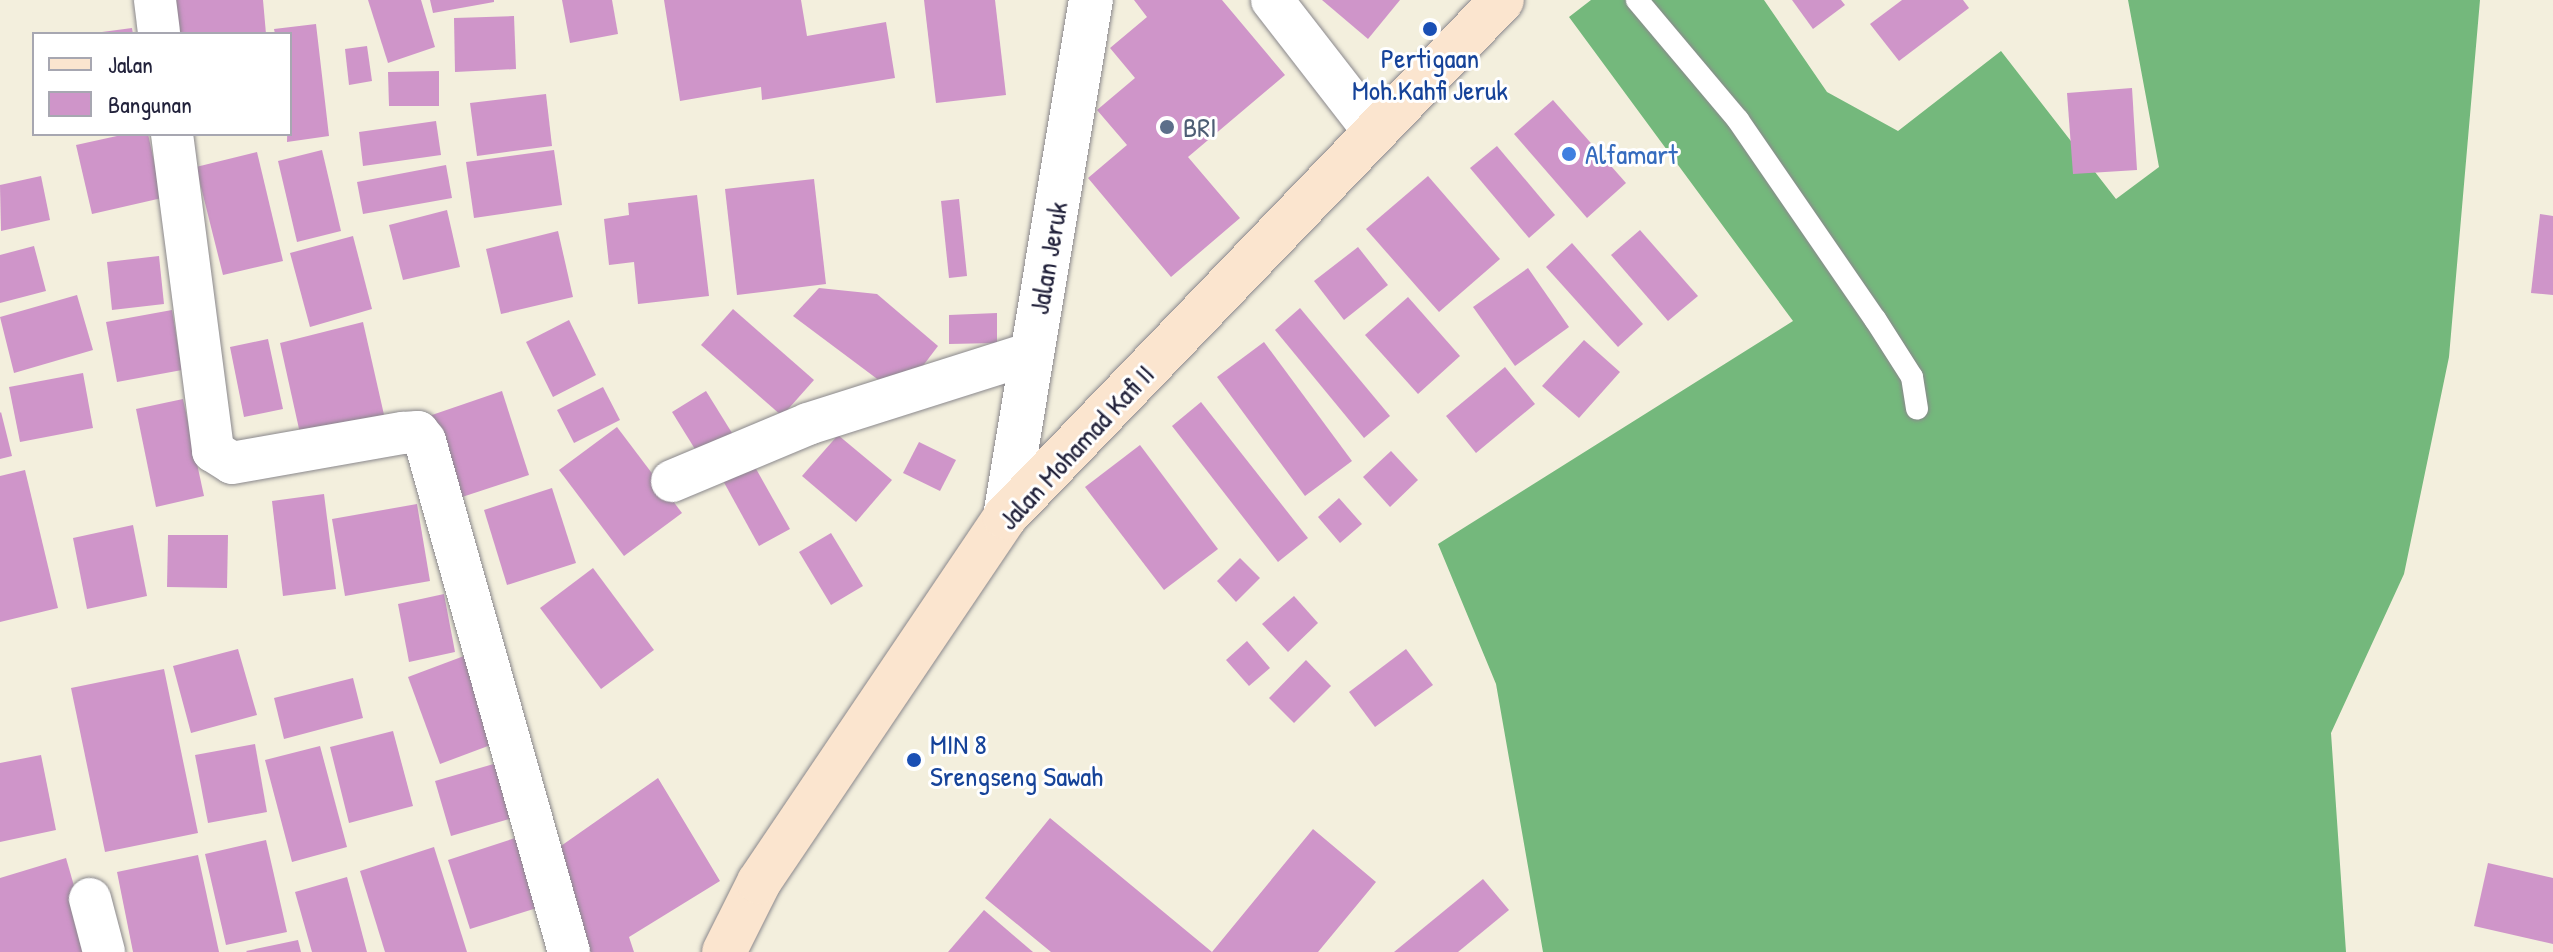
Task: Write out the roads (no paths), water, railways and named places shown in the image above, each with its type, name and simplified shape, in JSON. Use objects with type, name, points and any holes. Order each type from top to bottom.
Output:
[{"type":"main road","name":"Jalan Mohamad Kafi II","points":[[724,952],[759,882],[1005,517],[1502,0]]},
{"type":"street","points":[[155,0],[159,32]]},
{"type":"street","name":"Jalan Jeruk","points":[[1005,517],[1091,0]]},
{"type":"street","points":[[1272,0],[1375,133]]},
{"type":"street","points":[[172,136],[213,451],[232,463],[403,433],[418,432],[425,441],[569,952]]},
{"type":"street","points":[[672,481],[808,424],[913,395],[1032,353]]},
{"type":"street","points":[[90,899],[104,952]]},
{"type":"lane","points":[[1637,0],[1738,120],[1875,319],[1912,377],[1917,409]]},
{"type":"place","name":"Pertigaan Moh.Kahfi Jeruk","points":[[1430,29]]},
{"type":"place","name":"BRI","points":[[1167,127]]},
{"type":"place","name":"Alfamart","points":[[1569,154]]},
{"type":"place","name":"MIN 8 Srengseng Sawah","points":[[914,760]]}]
